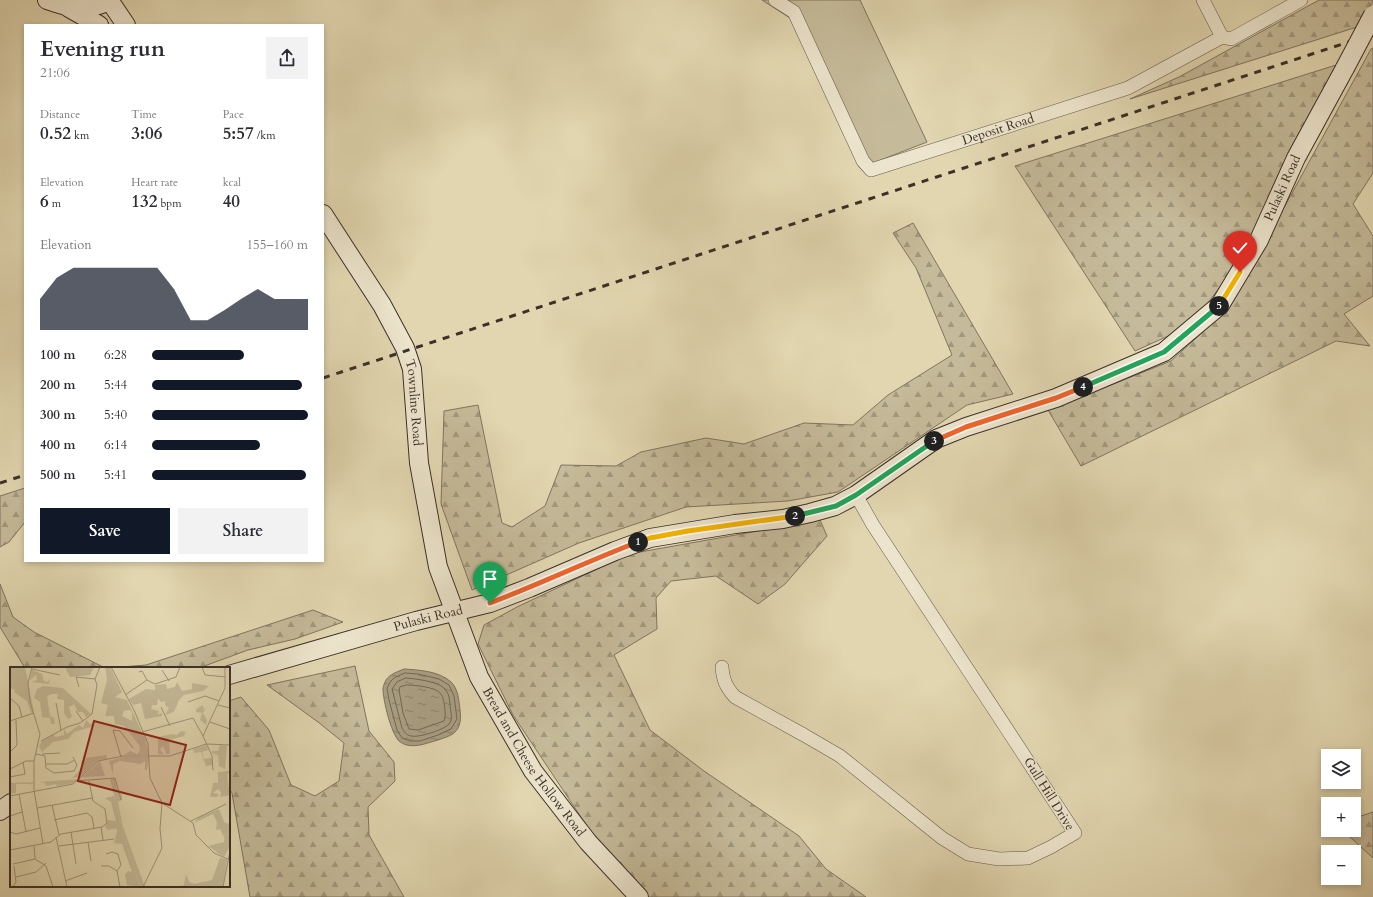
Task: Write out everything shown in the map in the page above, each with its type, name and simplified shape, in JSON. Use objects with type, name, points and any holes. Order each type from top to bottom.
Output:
[{"type":"main road","points":[[47,0],[66,6],[88,8],[97,6],[109,0],[125,24]]},
{"type":"main road","points":[[66,6],[97,24]]},
{"type":"main road","name":"Pulaski Road","points":[[230,675],[416,621],[490,603],[650,538],[735,524],[783,519],[836,506],[856,495],[936,439],[966,427],[1056,398],[1164,352],[1220,305],[1259,240],[1296,158],[1373,15]]},
{"type":"main road","name":"Townline Road","points":[[324,216],[381,304],[405,348],[412,369],[419,463],[438,566],[455,611]]},
{"type":"main road","name":"Bread and Cheese Hollow Road","points":[[455,611],[479,678],[533,771],[588,842],[639,897]]},
{"type":"main road","points":[[0,811],[10,805]]},
{"type":"street","name":"Deposit Road","points":[[775,0],[794,12],[863,162],[871,170],[1128,88],[1222,37],[1231,39],[1301,0]]},
{"type":"street","points":[[1203,0],[1222,37]]},
{"type":"street","name":"Gull Hill Drive","points":[[722,667],[723,679],[727,688],[735,697],[840,756],[942,838],[968,854],[999,859],[1028,858],[1075,833],[873,525],[856,495]]},
{"type":"green space","points":[[762,0],[860,0],[927,142],[860,168],[790,18]]},
{"type":"green space","points":[[1319,0],[1373,0],[1373,2],[1357,27],[1130,99],[1179,77]]},
{"type":"green space","points":[[1373,48],[1373,173],[1353,204],[1373,236],[1373,296],[1344,314],[1370,346],[1336,341],[1081,466],[1048,410],[1171,361],[1229,308],[1371,49]]},
{"type":"green space","points":[[1336,65],[1239,261],[1205,307],[1177,332],[1135,351],[1015,166]]},
{"type":"green space","points":[[913,223],[1013,394],[967,405],[838,492],[788,501],[686,507],[579,543],[472,590],[441,504],[444,411],[478,405],[502,523],[512,527],[545,506],[561,465],[616,466],[641,452],[706,438],[744,444],[804,423],[853,425],[888,395],[952,355],[916,268],[893,233]]},
{"type":"green space","points":[[24,488],[24,523],[9,542],[0,547],[0,496]]},
{"type":"green space","points":[[820,520],[827,536],[785,584],[758,604],[716,576],[671,581],[656,598],[657,629],[614,655],[650,730],[704,771],[799,836],[826,869],[866,897],[647,897],[595,838],[513,715],[478,644],[484,625],[517,607],[629,554]]},
{"type":"green space","points":[[0,584],[13,617],[34,632],[103,667],[24,667],[0,627]]},
{"type":"green space","points":[[313,610],[343,622],[295,639],[248,650],[202,667],[121,667],[146,665]]},
{"type":"green space","points":[[355,666],[369,731],[394,762],[395,781],[368,807],[369,835],[404,897],[250,897],[232,793],[230,790],[230,701],[241,697],[269,730],[291,785],[315,796],[339,781],[344,743],[267,685]]},
{"type":"green space","points":[[1373,812],[1373,858],[1361,847],[1361,845],[1359,845],[1350,837],[1361,837],[1361,816]]},
{"type":"water","points":[[404,669],[435,673],[451,682],[458,695],[460,716],[459,725],[454,733],[449,736],[419,745],[411,746],[399,741],[393,731],[388,716],[384,701],[383,689],[386,680],[390,676]]},
{"type":"railway","points":[[324,378],[1373,34]]},
{"type":"railway","points":[[0,483],[24,475]]},
{"type":"route","points":[[490,603],[650,538],[735,524],[783,519],[836,506],[856,495],[936,439],[966,427],[1056,398],[1164,352],[1220,305],[1240,272]]}]
